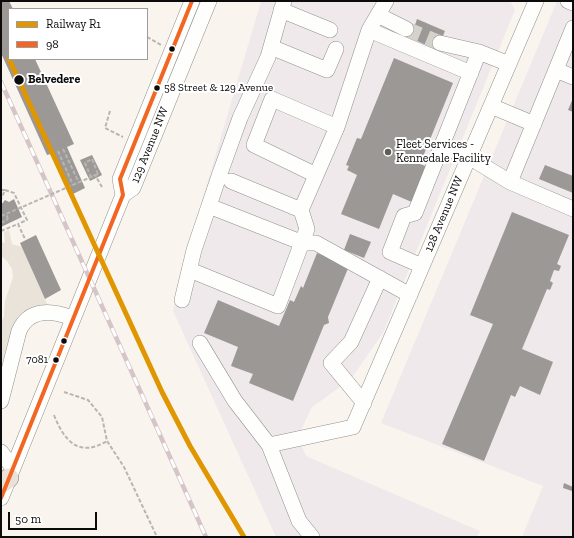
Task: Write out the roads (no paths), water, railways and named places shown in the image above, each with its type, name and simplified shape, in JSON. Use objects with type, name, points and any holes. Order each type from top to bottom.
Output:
[{"type":"street","name":"129 Avenue NW","points":[[123,195],[120,178],[192,1]]},
{"type":"street","name":"129 Avenue NW","points":[[1,498],[72,318],[123,195],[133,188],[209,1]]},
{"type":"street","points":[[190,270],[278,306],[303,244],[307,230],[301,210],[336,127],[369,30],[386,1]]},
{"type":"street","name":"128 Avenue NW","points":[[269,445],[354,427],[536,1]]},
{"type":"street","points":[[568,1],[573,3]]},
{"type":"street","points":[[182,300],[209,206],[240,118],[268,57],[282,5],[330,30]]},
{"type":"street","points":[[378,16],[406,29]]},
{"type":"street","points":[[510,182],[573,28]]},
{"type":"street","points":[[369,30],[471,73]]},
{"type":"street","points":[[440,44],[479,52],[508,64]]},
{"type":"street","points":[[271,47],[327,70],[336,48]]},
{"type":"street","points":[[422,266],[390,252],[404,216],[415,213],[479,52]]},
{"type":"street","points":[[556,70],[573,77]]},
{"type":"street","points":[[316,175],[254,145],[272,99],[336,127]]},
{"type":"street","points":[[491,106],[534,124]]},
{"type":"street","points":[[441,146],[469,157],[510,182],[573,209]]},
{"type":"street","points":[[232,181],[301,210]]},
{"type":"street","points":[[209,206],[303,244],[316,243],[410,295]]},
{"type":"street","points":[[364,404],[331,363],[351,342],[380,278]]},
{"type":"street","points":[[1,401],[19,331],[24,322],[33,314],[44,313],[59,313],[72,318]]},
{"type":"street","points":[[200,343],[235,401],[269,445],[299,521],[312,537]]},
{"type":"street","points":[[1,452],[8,477]]},
{"type":"tunnel","points":[[406,29],[440,43]]},
{"type":"railway","points":[[1,82],[206,537]]},
{"type":"rail line","name":"R1","points":[[9,60],[162,392],[190,446],[244,537]]},
{"type":"place","name":"Belvedere","points":[[19,80]]},
{"type":"place","name":"58 Street & 129 Avenue","points":[[157,88]]},
{"type":"place","name":"Fleet Services - Kennedale Facility","points":[[388,152]]},
{"type":"place","name":"7081","points":[[56,360]]}]
